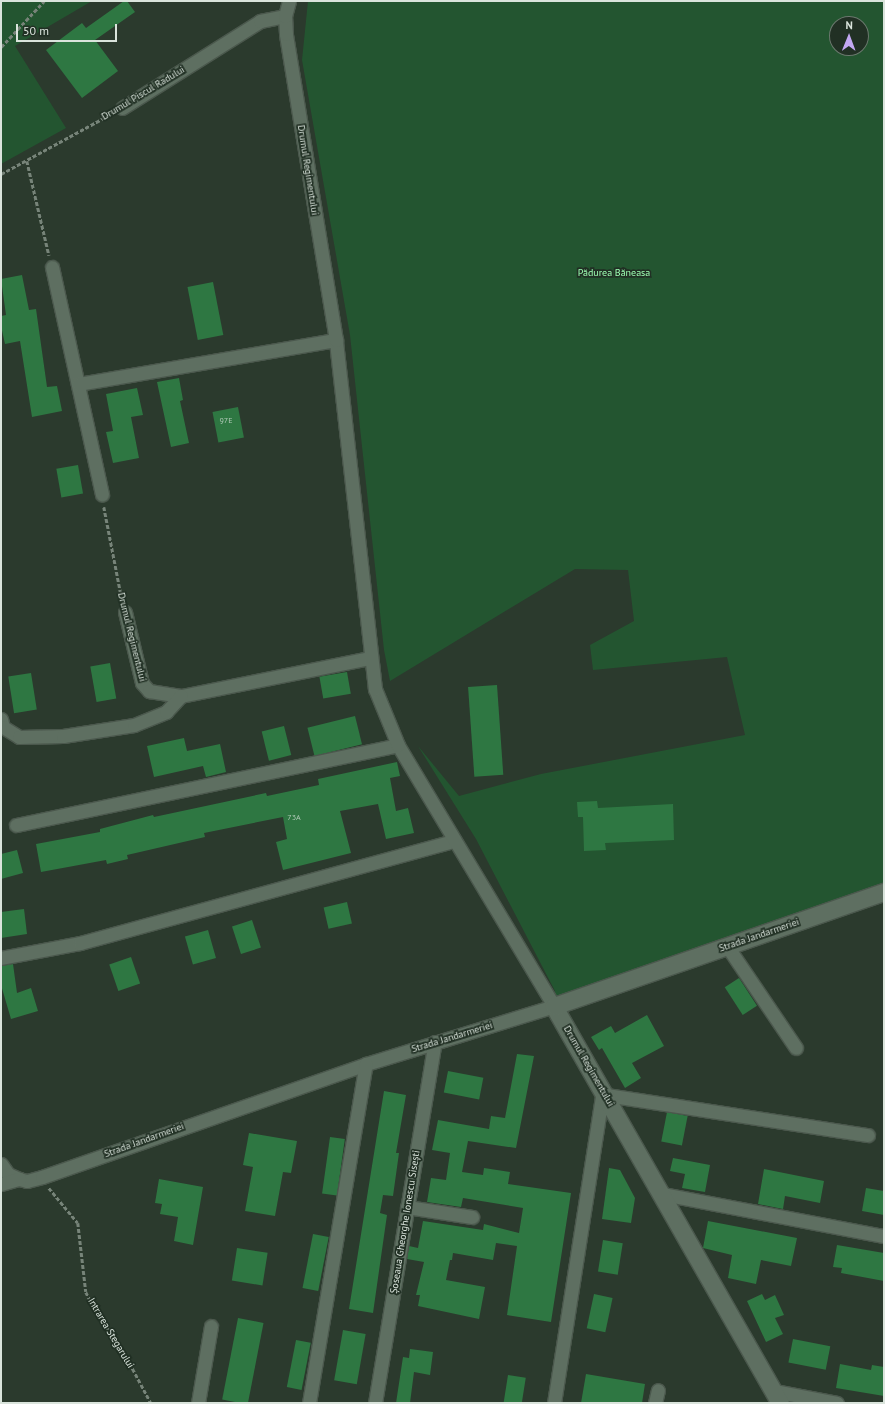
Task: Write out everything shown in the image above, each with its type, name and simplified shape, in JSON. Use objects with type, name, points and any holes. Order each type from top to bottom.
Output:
[{"type":"street","name":"Drumul Regimentului","points":[[289,1],[285,16],[336,340],[370,658],[375,689],[398,745],[454,842],[554,1006],[663,1194],[777,1397],[837,1403]]},
{"type":"street","name":"Drumul Piscul Radului","points":[[122,108],[260,21],[285,16]]},
{"type":"street","points":[[52,267],[102,495]]},
{"type":"street","points":[[78,384],[336,340]]},
{"type":"street","name":"Drumul Regimentului","points":[[125,612],[142,683],[150,691],[181,696],[370,658]]},
{"type":"street","points":[[1,719],[3,727],[19,737],[63,736],[134,724],[166,712],[181,696]]},
{"type":"street","points":[[16,825],[398,745]]},
{"type":"street","points":[[1,958],[80,943],[454,842]]},
{"type":"street","name":"Strada Jandarmeriei","points":[[1,1184],[19,1179],[27,1181],[42,1177],[366,1064],[554,1006],[884,892]]},
{"type":"street","points":[[727,946],[796,1048]]},
{"type":"street","name":"Șoseaua Gheorghe Ionescu Sisești","points":[[375,1403],[435,1042]]},
{"type":"street","points":[[309,1403],[366,1064]]},
{"type":"street","points":[[554,1403],[604,1093],[868,1136]]},
{"type":"street","points":[[1,1164],[8,1174],[19,1179]]},
{"type":"street","points":[[663,1194],[884,1236]]},
{"type":"street","points":[[407,1207],[472,1217]]},
{"type":"street","points":[[198,1403],[211,1326]]},
{"type":"street","points":[[655,1403],[658,1390]]},
{"type":"path","points":[[1,47],[44,1]]},
{"type":"path","name":"Drumul Piscul Radului","points":[[1,174],[122,108]]},
{"type":"path","points":[[27,160],[52,267]]},
{"type":"path","name":"Drumul Regimentului","points":[[102,495],[125,612]]},
{"type":"path","name":"Intrarea Stegarului","points":[[42,1177],[78,1223],[86,1292],[93,1306],[127,1358],[151,1403]]},
{"type":"green space","points":[[1,1],[92,1],[15,46],[66,128],[1,164]]},
{"type":"green space","name":"Pădurea Băneasa","points":[[308,1],[884,1],[884,892],[554,1006],[555,991],[476,839],[418,746],[459,796],[541,774],[745,735],[727,657],[593,670],[590,645],[634,621],[628,570],[575,569],[390,681],[384,650],[350,335],[302,60]]},
{"type":"building","points":[[124,1],[127,1],[135,12],[95,40],[118,71],[82,98],[46,50],[82,23],[86,28]]},
{"type":"building","points":[[22,275],[29,310],[36,309],[47,387],[57,386],[62,411],[32,417],[20,341],[5,344],[1,326],[1,316],[6,315],[1,279]]},
{"type":"building","points":[[213,282],[223,335],[198,340],[187,287]]},
{"type":"building","points":[[179,378],[183,400],[180,401],[189,443],[171,447],[157,382]]},
{"type":"building","points":[[137,388],[143,415],[131,417],[139,458],[113,463],[106,432],[113,431],[106,394]]},
{"type":"building","points":[[238,407],[244,437],[218,442],[212,412]]},
{"type":"building","points":[[78,465],[83,494],[61,497],[56,469]]},
{"type":"building","points":[[110,663],[116,698],[97,702],[90,666]]},
{"type":"building","points":[[347,672],[351,694],[323,699],[319,677]]},
{"type":"building","points":[[31,673],[37,710],[14,713],[8,677]]},
{"type":"building","points":[[497,685],[503,775],[474,777],[468,687]]},
{"type":"building","points":[[355,716],[362,744],[314,756],[307,728]]},
{"type":"building","points":[[284,726],[291,755],[269,761],[262,732]]},
{"type":"building","points":[[184,738],[187,751],[220,744],[226,772],[206,777],[203,766],[154,777],[147,746]]},
{"type":"building","points":[[397,762],[400,776],[390,778],[396,811],[408,808],[414,833],[386,839],[378,804],[340,811],[351,853],[283,870],[276,842],[287,839],[283,817],[204,833],[205,837],[127,855],[128,859],[107,864],[106,860],[41,872],[36,844],[100,832],[100,829],[153,815],[154,817],[266,793],[267,796],[319,785],[318,779]]},
{"type":"building","points":[[597,801],[598,808],[673,804],[674,840],[605,843],[606,850],[584,851],[583,817],[578,817],[577,802]]},
{"type":"building","points":[[17,850],[23,873],[1,879],[1,854]]},
{"type":"building","points":[[347,902],[352,923],[329,929],[324,907]]},
{"type":"building","points":[[24,909],[27,934],[1,938],[1,912]]},
{"type":"building","points":[[252,920],[261,948],[241,954],[232,926]]},
{"type":"building","points":[[208,930],[216,958],[193,964],[185,937]]},
{"type":"building","points":[[131,957],[140,983],[118,991],[109,964]]},
{"type":"building","points":[[13,964],[17,993],[31,988],[38,1011],[11,1019],[1,985],[1,966]]},
{"type":"building","points":[[739,978],[757,1006],[743,1015],[725,987]]},
{"type":"building","points":[[647,1015],[664,1046],[632,1063],[641,1078],[625,1088],[602,1048],[599,1050],[591,1037],[611,1026],[615,1033]]},
{"type":"building","points":[[517,1054],[534,1056],[516,1148],[468,1141],[462,1172],[483,1175],[484,1168],[510,1172],[508,1184],[571,1193],[551,1322],[507,1315],[517,1246],[496,1243],[493,1260],[453,1253],[452,1260],[450,1260],[446,1280],[485,1287],[479,1319],[418,1306],[420,1295],[416,1295],[424,1262],[407,1259],[409,1246],[418,1248],[423,1221],[483,1230],[484,1224],[519,1233],[523,1208],[463,1198],[461,1207],[427,1202],[431,1178],[446,1180],[450,1153],[432,1150],[438,1120],[489,1129],[491,1116],[505,1118]]},
{"type":"building","points":[[448,1071],[483,1078],[479,1099],[444,1093]]},
{"type":"building","points":[[384,1091],[406,1095],[396,1153],[399,1153],[393,1196],[383,1195],[380,1213],[387,1215],[373,1313],[349,1309]]},
{"type":"building","points":[[667,1112],[688,1116],[682,1145],[661,1141]]},
{"type":"building","points":[[249,1133],[297,1141],[291,1173],[283,1172],[275,1216],[245,1211],[253,1167],[243,1165]]},
{"type":"building","points":[[330,1137],[345,1139],[337,1196],[322,1193]]},
{"type":"building","points":[[673,1158],[710,1165],[705,1192],[682,1188],[685,1174],[670,1171]]},
{"type":"building","points":[[609,1168],[620,1170],[635,1198],[631,1223],[602,1219]]},
{"type":"building","points":[[764,1169],[824,1181],[820,1203],[785,1196],[783,1209],[758,1204]]},
{"type":"building","points":[[159,1179],[203,1187],[193,1245],[174,1241],[178,1217],[160,1214],[162,1204],[155,1203]]},
{"type":"building","points":[[866,1188],[884,1191],[884,1215],[862,1211]]},
{"type":"building","points":[[708,1221],[797,1238],[791,1266],[761,1260],[756,1284],[728,1278],[732,1255],[703,1248]]},
{"type":"building","points":[[313,1234],[329,1237],[318,1291],[303,1288]]},
{"type":"building","points":[[603,1240],[623,1243],[618,1275],[598,1272]]},
{"type":"building","points":[[837,1245],[884,1253],[884,1281],[841,1273],[842,1268],[833,1267]]},
{"type":"building","points":[[237,1248],[268,1253],[262,1285],[232,1281]]},
{"type":"building","points":[[594,1294],[613,1298],[605,1332],[587,1328]]},
{"type":"building","points":[[762,1294],[765,1300],[775,1295],[784,1315],[775,1318],[783,1334],[766,1342],[747,1301]]},
{"type":"building","points":[[238,1318],[264,1323],[248,1403],[222,1399]]},
{"type":"building","points":[[343,1330],[366,1334],[357,1384],[334,1380]]},
{"type":"building","points":[[793,1339],[830,1346],[826,1370],[788,1363]]},
{"type":"building","points":[[296,1340],[311,1343],[302,1390],[287,1387]]},
{"type":"building","points":[[410,1349],[433,1352],[430,1375],[414,1372],[410,1403],[396,1403],[403,1357],[409,1358]]},
{"type":"building","points":[[840,1364],[871,1370],[872,1365],[884,1367],[884,1396],[836,1388]]},
{"type":"building","points":[[586,1374],[645,1384],[642,1403],[581,1403]]},
{"type":"building","points":[[508,1375],[526,1378],[522,1403],[504,1403]]}]
